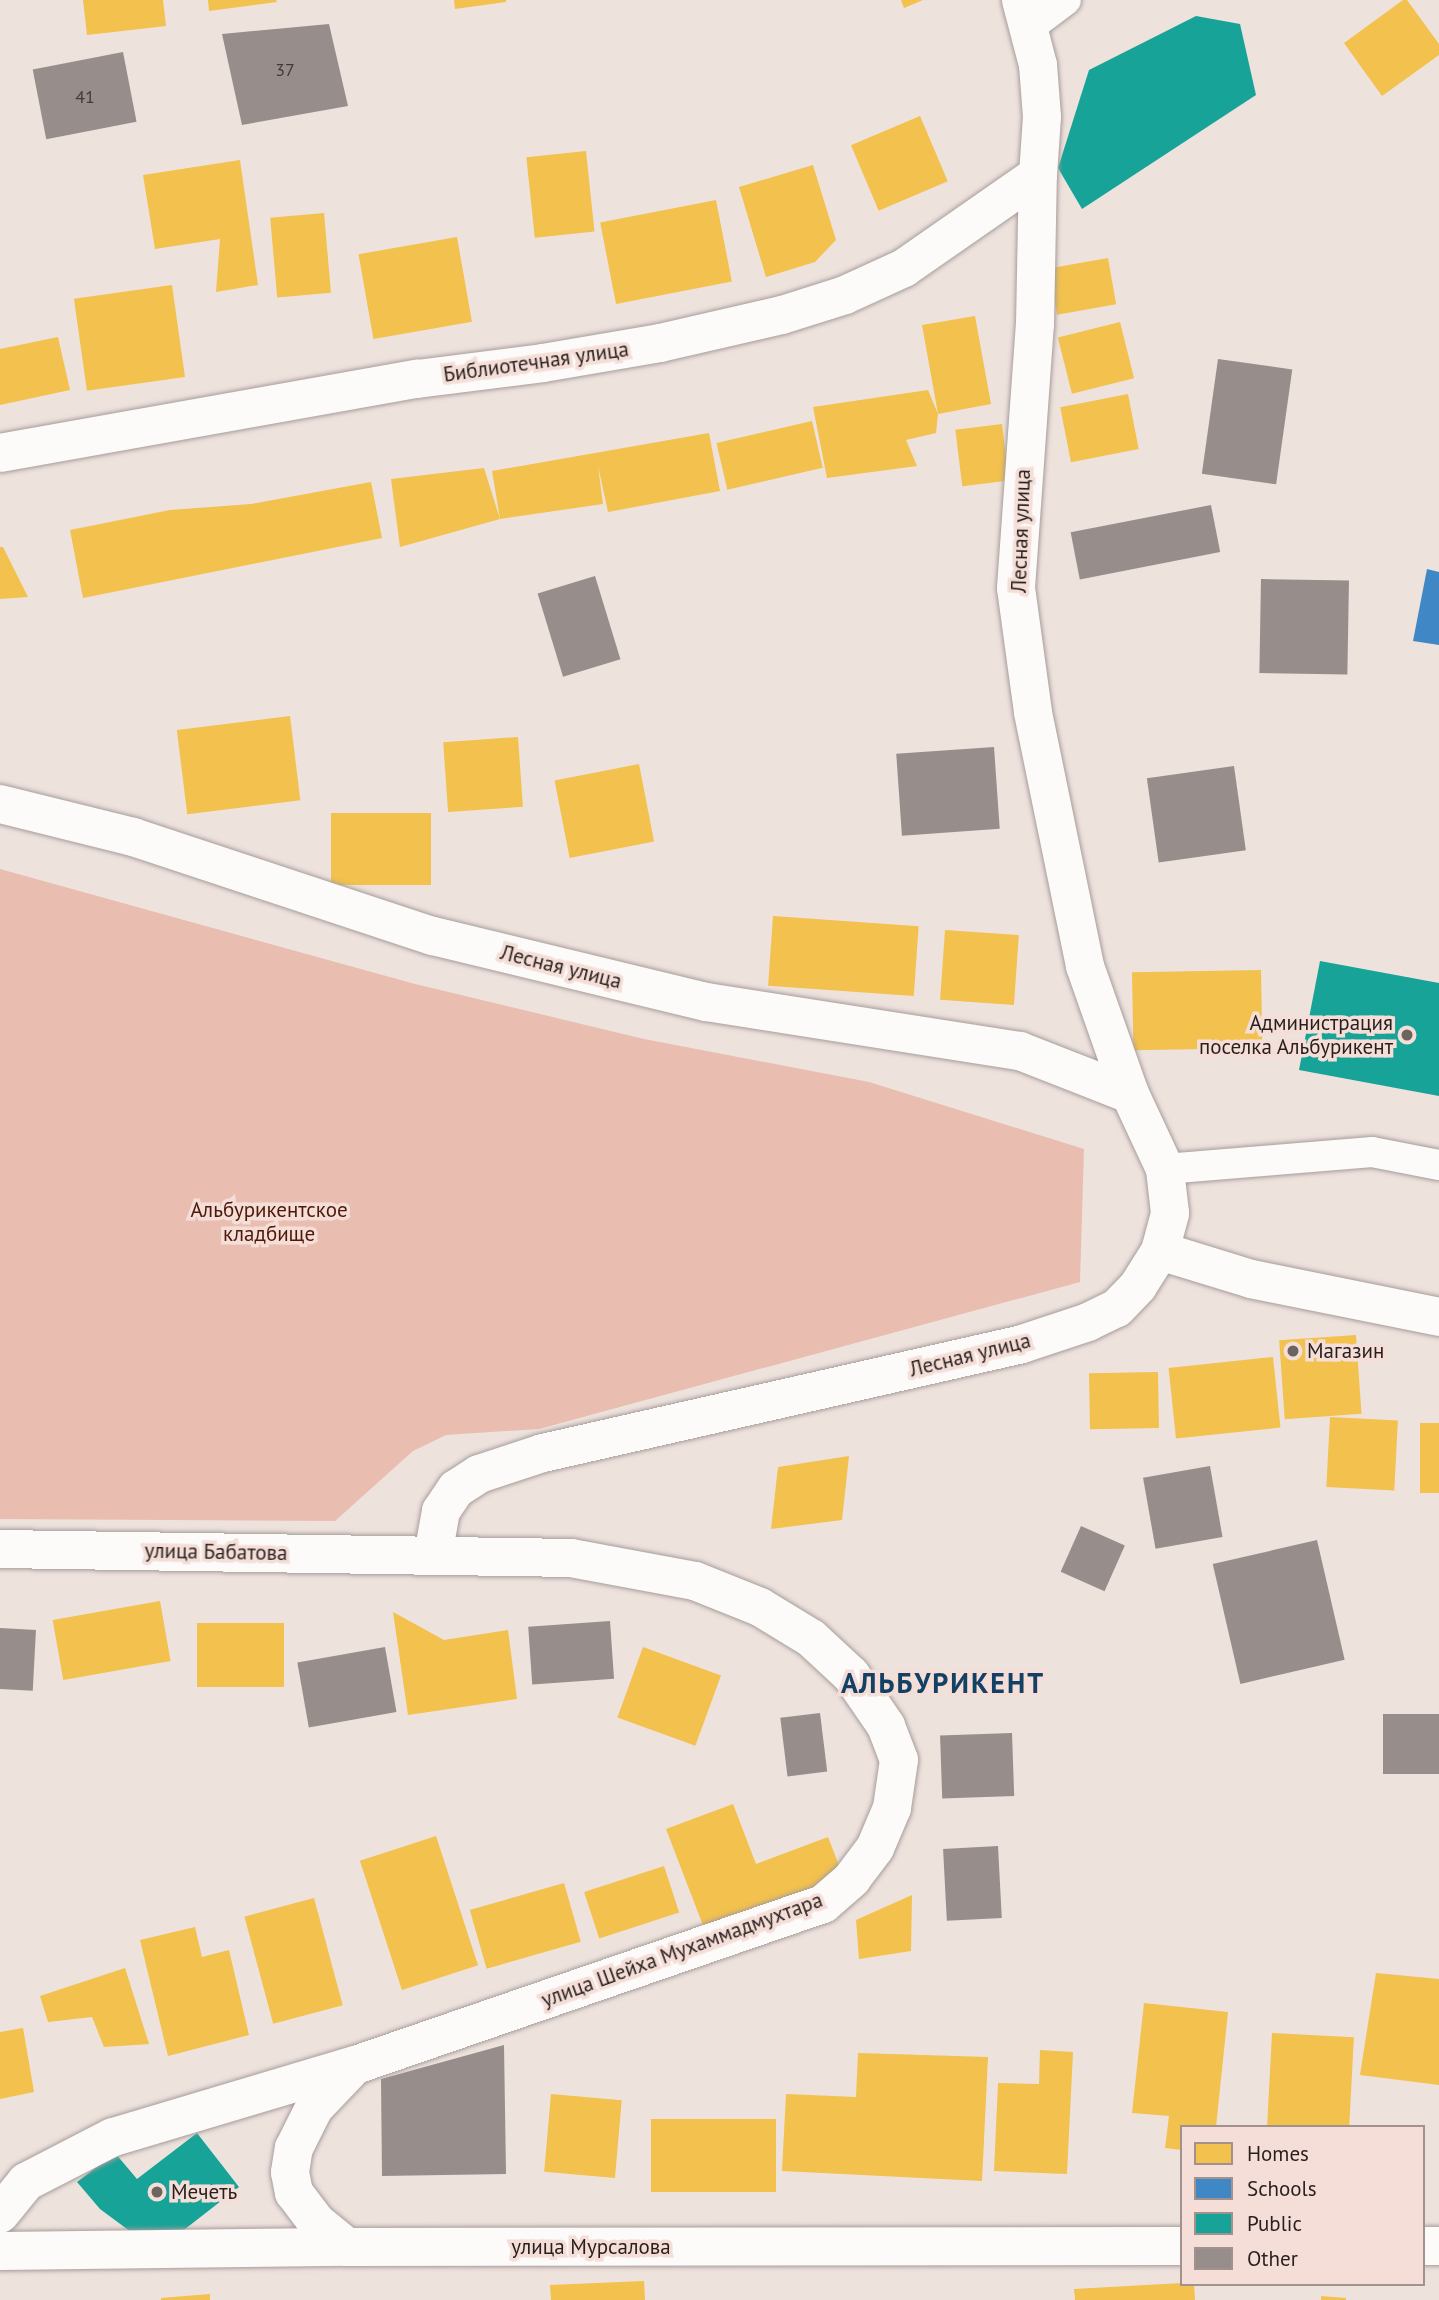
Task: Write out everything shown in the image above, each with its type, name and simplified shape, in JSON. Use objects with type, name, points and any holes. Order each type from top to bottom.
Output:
[{"type":"street","name":"Лесная улица","points":[[432,1555],[441,1511],[456,1489],[479,1474],[543,1453],[1022,1344],[1088,1322],[1117,1308],[1138,1286],[1160,1251],[1170,1213],[1166,1169],[1130,1094],[1085,966],[1033,712],[1016,588],[1035,325],[1042,117],[1038,65],[1025,13]]},
{"type":"street","name":"Библиотечная улица","points":[[0,453],[417,379],[543,363],[660,343],[782,315],[845,295],[904,268],[1038,175]]},
{"type":"street","name":"Лесная улица","points":[[0,804],[133,837],[433,936],[706,1002],[1020,1051],[1130,1094]]},
{"type":"street","points":[[1160,1251],[1251,1279],[1439,1317]]},
{"type":"street","name":"улица Бабатова","points":[[0,1549],[432,1555]]},
{"type":"street","name":"улица Шейха Мухаммадмухтара","points":[[0,2214],[26,2182],[113,2137],[355,2065],[823,1903],[852,1879],[875,1848],[892,1808],[899,1760],[886,1726],[852,1675],[811,1638],[760,1607],[695,1581],[571,1558],[432,1555]]},
{"type":"street","points":[[347,2247],[317,2223],[294,2193],[290,2172],[294,2148],[314,2108],[355,2065]]},
{"type":"street","name":"улица Мурсалова","points":[[0,2251],[347,2247],[1180,2246]]},
{"type":"lane","points":[[1025,13],[1066,0]]},
{"type":"lane","points":[[1166,1169],[1372,1152],[1439,1165]]},
{"type":"green space","name":"Альбурикентское кладбище","points":[[0,869],[415,984],[644,1039],[869,1082],[1084,1149],[1080,1282],[539,1429],[446,1435],[413,1451],[335,1521],[0,1519]]},
{"type":"building: Homes","points":[[83,0],[163,0],[166,26],[87,35]]},
{"type":"building: Homes","points":[[208,0],[276,0],[277,2],[209,11]]},
{"type":"building: Homes","points":[[454,0],[506,0],[506,2],[455,9]]},
{"type":"building: Homes","points":[[901,0],[923,0],[904,8]]},
{"type":"building: Homes","points":[[1403,0],[1407,0],[1439,44],[1439,55],[1382,96],[1344,43]]},
{"type":"building: Homes","points":[[920,116],[948,181],[879,211],[851,145]]},
{"type":"building: Homes","points":[[586,151],[594,232],[535,238],[526,157]]},
{"type":"building: Homes","points":[[240,160],[258,285],[216,292],[220,239],[155,249],[143,175]]},
{"type":"building: Homes","points":[[813,165],[836,240],[815,262],[766,277],[739,187]]},
{"type":"building: Homes","points":[[716,200],[732,281],[616,304],[600,223]]},
{"type":"building: Homes","points":[[324,213],[331,293],[277,297],[270,218]]},
{"type":"building: Homes","points":[[457,237],[472,322],[373,339],[359,254]]},
{"type":"building: Homes","points":[[1108,258],[1116,304],[1057,315],[1049,268]]},
{"type":"building: Homes","points":[[172,285],[185,377],[87,391],[74,299]]},
{"type":"building: Homes","points":[[975,316],[991,404],[938,414],[922,325]]},
{"type":"building: Homes","points":[[1120,322],[1134,378],[1072,394],[1058,337]]},
{"type":"building: Homes","points":[[58,337],[70,390],[0,405],[0,349]]},
{"type":"building: Homes","points":[[928,390],[938,414],[936,433],[906,440],[917,466],[827,478],[813,407]]},
{"type":"building: Homes","points":[[1128,394],[1139,449],[1071,462],[1060,407]]},
{"type":"building: Homes","points":[[812,421],[823,468],[727,490],[717,443]]},
{"type":"building: Homes","points":[[1002,424],[1009,481],[962,486],[955,430]]},
{"type":"building: Homes","points":[[709,433],[720,491],[608,512],[598,466],[603,504],[500,519],[492,471]]},
{"type":"building: Homes","points":[[484,468],[500,519],[400,547],[391,479]]},
{"type":"building: Homes","points":[[371,482],[382,538],[83,598],[70,530],[170,510],[251,504]]},
{"type":"building: Homes","points":[[0,547],[3,547],[28,597],[0,599]]},
{"type":"building: Homes","points":[[290,716],[300,800],[187,814],[177,730]]},
{"type":"building: Homes","points":[[518,737],[523,807],[448,812],[443,742]]},
{"type":"building: Homes","points":[[639,764],[654,842],[570,858],[555,780]]},
{"type":"building: Homes","points":[[331,813],[431,813],[431,885],[331,885]]},
{"type":"building: Homes","points":[[773,916],[919,926],[914,996],[768,986]]},
{"type":"building: Homes","points":[[945,930],[1019,935],[1014,1005],[940,1000]]},
{"type":"building: Homes","points":[[1261,970],[1262,1048],[1133,1050],[1132,972]]},
{"type":"building: Homes","points":[[1356,1335],[1362,1414],[1285,1419],[1279,1340]]},
{"type":"building: Homes","points":[[1273,1357],[1280,1428],[1176,1439],[1169,1368]]},
{"type":"building: Homes","points":[[1158,1372],[1159,1428],[1090,1429],[1089,1373]]},
{"type":"building: Homes","points":[[1330,1417],[1398,1421],[1394,1490],[1326,1487]]},
{"type":"building: Homes","points":[[1420,1423],[1439,1423],[1439,1493],[1420,1493]]},
{"type":"building: Homes","points":[[849,1456],[842,1520],[771,1529],[778,1467]]},
{"type":"building: Homes","points":[[160,1601],[171,1661],[63,1680],[53,1620]]},
{"type":"building: Homes","points":[[393,1612],[444,1640],[508,1630],[517,1699],[408,1715]]},
{"type":"building: Homes","points":[[197,1623],[284,1623],[284,1687],[197,1687]]},
{"type":"building: Homes","points":[[643,1647],[721,1675],[695,1746],[617,1717]]},
{"type":"building: Homes","points":[[733,1804],[756,1864],[828,1837],[843,1876],[704,1928],[666,1829]]},
{"type":"building: Homes","points":[[436,1836],[478,1965],[402,1990],[360,1861]]},
{"type":"building: Homes","points":[[664,1866],[679,1913],[599,1939],[584,1892]]},
{"type":"building: Homes","points":[[564,1883],[581,1942],[487,1969],[470,1910]]},
{"type":"building: Homes","points":[[912,1895],[911,1951],[859,1959],[856,1920]]},
{"type":"building: Homes","points":[[314,1898],[343,2005],[273,2024],[244,1917]]},
{"type":"building: Homes","points":[[195,1927],[202,1957],[229,1950],[249,2035],[168,2056],[140,1940]]},
{"type":"building: Homes","points":[[125,1968],[149,2044],[104,2047],[92,2017],[48,2022],[40,1996]]},
{"type":"building: Homes","points":[[1376,1973],[1439,1979],[1439,2085],[1360,2075]]},
{"type":"building: Homes","points":[[1144,2003],[1228,2012],[1216,2125],[1180,2125],[1180,2150],[1165,2148],[1169,2116],[1132,2113]]},
{"type":"building: Homes","points":[[23,2028],[34,2092],[0,2099],[0,2032]]},
{"type":"building: Homes","points":[[1272,2033],[1354,2037],[1349,2125],[1267,2125]]},
{"type":"building: Homes","points":[[1040,2050],[1073,2052],[1067,2174],[994,2171],[998,2083],[1039,2084]]},
{"type":"building: Homes","points":[[858,2053],[988,2057],[982,2181],[782,2171],[786,2094],[856,2097]]},
{"type":"building: Homes","points":[[551,2094],[622,2100],[615,2178],[544,2172]]},
{"type":"building: Homes","points":[[651,2119],[776,2119],[776,2192],[651,2192]]},
{"type":"building: Homes","points":[[644,2281],[645,2300],[551,2300],[550,2285]]},
{"type":"building: Homes","points":[[1180,2283],[1180,2286],[1194,2286],[1195,2300],[1075,2300],[1074,2289]]},
{"type":"building: Homes","points":[[210,2294],[210,2300],[161,2300],[161,2298]]},
{"type":"building: Homes","points":[[1321,2296],[1346,2298],[1346,2300],[1321,2300]]},
{"type":"building: Schools","points":[[1427,569],[1439,572],[1439,645],[1413,641]]},
{"type":"building: Public","points":[[1196,16],[1240,24],[1256,95],[1082,209],[1058,168],[1089,70]]},
{"type":"building: Public","points":[[1320,961],[1439,983],[1439,1096],[1299,1070]]},
{"type":"building: Public","points":[[197,2133],[239,2187],[180,2233],[131,2232],[100,2209],[77,2182],[115,2153],[137,2179]]},
{"type":"building: Other","points":[[329,24],[348,106],[242,125],[222,34]]},
{"type":"building: Other","points":[[123,52],[137,122],[46,139],[33,70]]},
{"type":"building: Other","points":[[1218,359],[1292,369],[1276,484],[1202,474]]},
{"type":"building: Other","points":[[1211,505],[1220,552],[1080,579],[1071,532]]},
{"type":"building: Other","points":[[595,576],[620,659],[563,677],[538,594]]},
{"type":"building: Other","points":[[1261,579],[1349,581],[1347,675],[1259,673]]},
{"type":"building: Other","points":[[994,747],[1000,829],[902,836],[896,754]]},
{"type":"building: Other","points":[[1234,766],[1246,850],[1159,862],[1147,778]]},
{"type":"building: Other","points":[[1210,1466],[1223,1537],[1156,1549],[1143,1478]]},
{"type":"building: Other","points":[[1081,1526],[1125,1546],[1105,1591],[1061,1572]]},
{"type":"building: Other","points":[[1317,1540],[1345,1660],[1240,1684],[1213,1564]]},
{"type":"building: Other","points":[[610,1621],[614,1679],[532,1685],[528,1627]]},
{"type":"building: Other","points":[[0,1628],[36,1630],[33,1691],[0,1689]]},
{"type":"building: Other","points":[[385,1647],[396,1712],[309,1727],[297,1662]]},
{"type":"building: Other","points":[[820,1713],[827,1772],[787,1776],[780,1718]]},
{"type":"building: Other","points":[[1383,1714],[1439,1714],[1439,1774],[1383,1774]]},
{"type":"building: Other","points":[[1012,1733],[1014,1796],[942,1798],[940,1736]]},
{"type":"building: Other","points":[[998,1846],[1002,1918],[947,1921],[943,1849]]},
{"type":"building: Other","points":[[504,2045],[506,2174],[382,2176],[381,2079]]},
{"type":"place","name":"Администрация поселка Альбурикент","points":[[1407,1035]]},
{"type":"place","name":"Магазин","points":[[1293,1351]]},
{"type":"place","name":"Мечеть","points":[[157,2192]]},
{"type":"district","name":"АЛЬБУРИКЕНТ","points":[[943,1683]]}]
